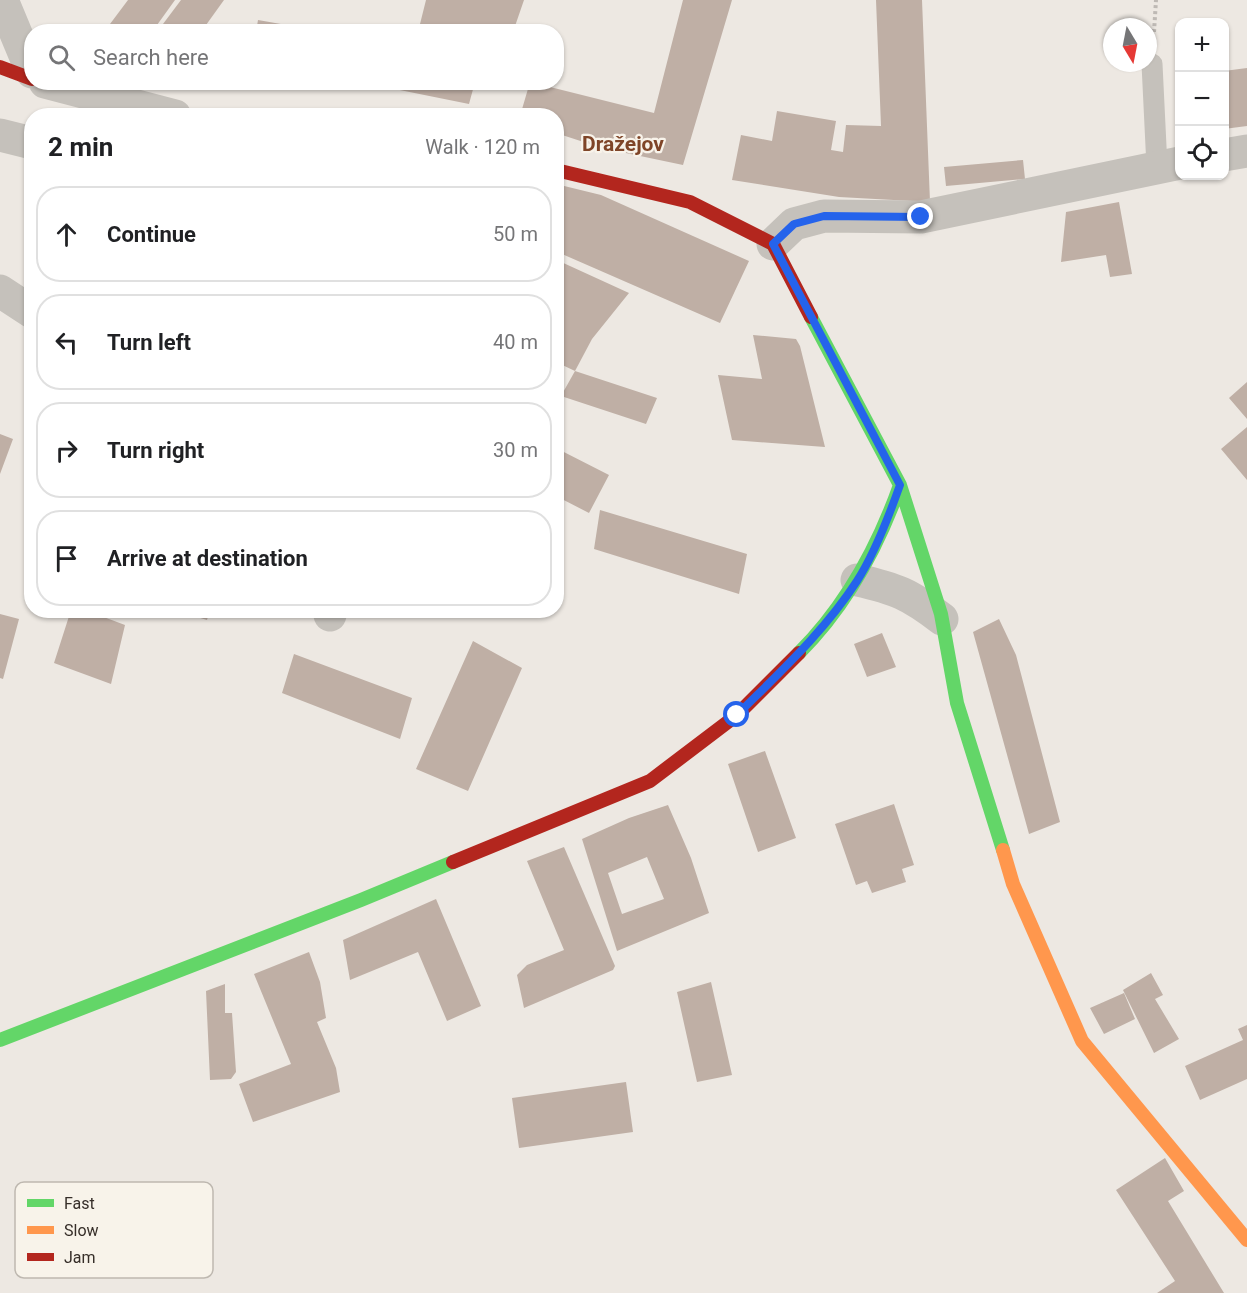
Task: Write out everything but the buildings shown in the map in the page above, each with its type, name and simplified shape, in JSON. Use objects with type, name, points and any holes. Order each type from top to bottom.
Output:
[{"type":"street","points":[[2,0],[24,53]]},
{"type":"street","points":[[0,67],[24,76]]},
{"type":"street","points":[[76,90],[144,108]]},
{"type":"street","points":[[0,135],[24,141]]},
{"type":"street","points":[[1229,154],[1247,151]]},
{"type":"street","points":[[773,244],[794,224],[824,216],[921,217],[1168,165]]},
{"type":"street","points":[[564,172],[690,202],[773,244],[900,485],[942,619],[957,703],[1013,884],[1082,1041],[1247,1240]]},
{"type":"street","points":[[0,291],[24,307]]},
{"type":"street","points":[[0,1040],[361,900],[650,781],[737,715],[812,639],[857,580],[888,519],[900,485]]},
{"type":"street","points":[[857,580],[892,588],[916,598],[942,619]]},
{"type":"lane","points":[[1153,72],[1168,165]]},
{"type":"traffic: fast","points":[[811,317],[900,485],[941,614],[957,703],[1003,850]]},
{"type":"traffic: fast","points":[[799,653],[832,616],[859,575],[882,531],[900,485]]},
{"type":"traffic: fast","points":[[0,1040],[453,862]]},
{"type":"traffic: slow","points":[[1003,850],[1013,884],[1082,1041],[1247,1240]]},
{"type":"traffic: jam","points":[[0,67],[24,76]]},
{"type":"traffic: jam","points":[[564,172],[690,202],[773,244],[811,317]]},
{"type":"traffic: jam","points":[[453,862],[650,781],[737,715],[799,653]]},
{"type":"district","name":"Dražejov","points":[[623,144]]},
{"type":"route","points":[[737,715],[812,639],[857,580],[888,519],[900,485],[773,244],[794,224],[824,216],[921,217]]}]
